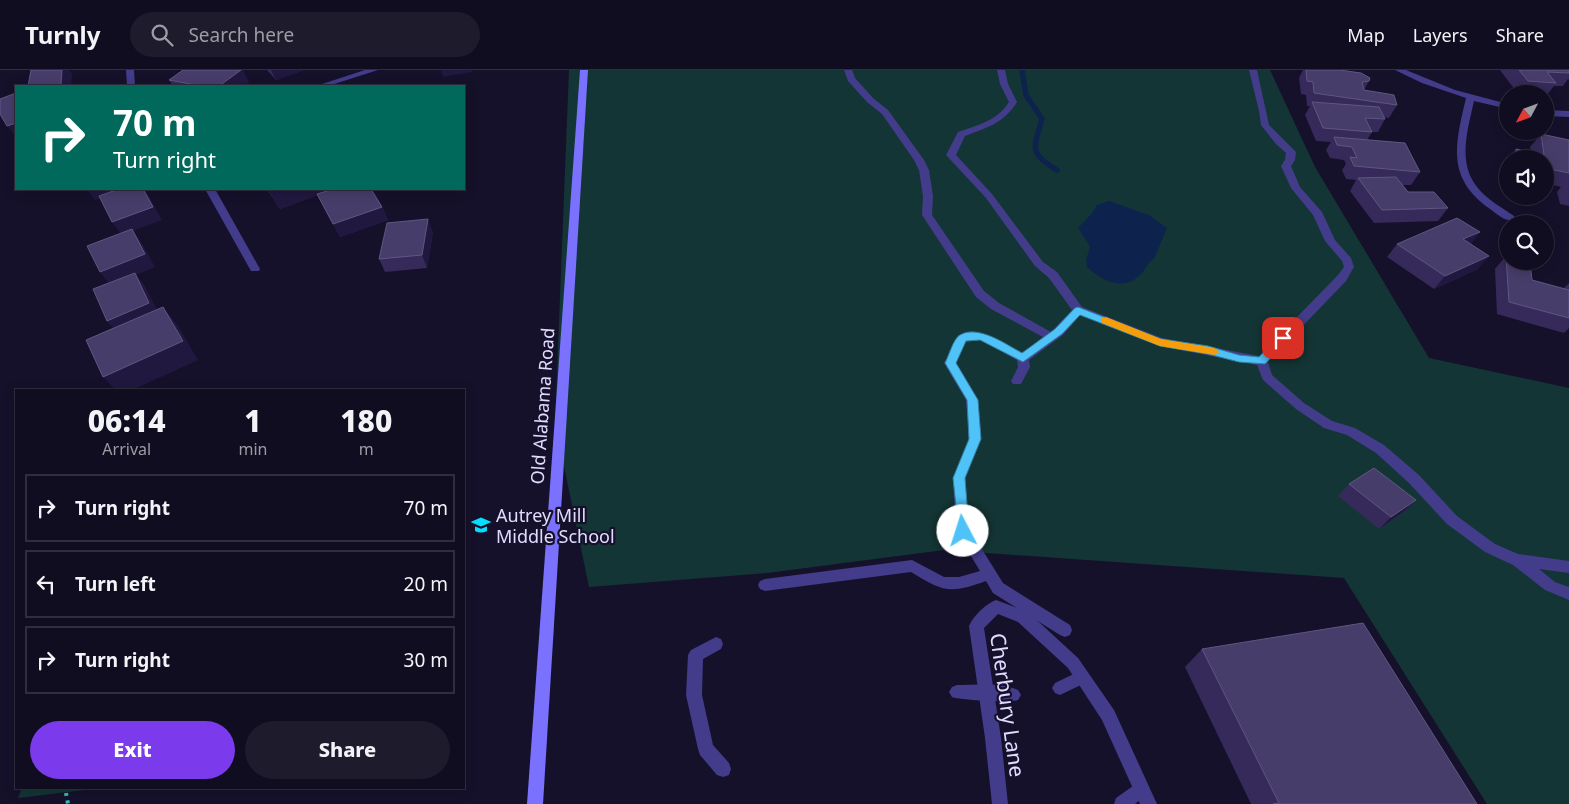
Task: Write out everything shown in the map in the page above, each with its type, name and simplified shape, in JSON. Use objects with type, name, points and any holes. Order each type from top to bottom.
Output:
[{"type":"main road","name":"Old Alabama Road","points":[[536,804],[584,70]]},
{"type":"street","points":[[130,70],[131,85]]},
{"type":"street","points":[[323,85],[374,70]]},
{"type":"street","points":[[848,70],[851,79],[870,100],[885,112],[919,160],[924,170],[928,196],[927,215],[943,242],[958,259],[980,294],[995,306],[1052,337]]},
{"type":"street","points":[[1000,70],[1004,84],[1013,102],[1006,113],[992,123],[962,134],[951,155],[989,196],[1039,264],[1053,275],[1078,310],[1160,342],[1262,361]]},
{"type":"street","points":[[1253,70],[1257,92],[1265,112],[1265,125],[1279,142],[1291,152],[1290,160],[1286,166],[1296,188],[1318,214],[1330,241],[1347,260],[1349,267],[1333,288],[1262,361]]},
{"type":"street","points":[[1399,70],[1428,84],[1470,98],[1499,105]]},
{"type":"street","points":[[1470,98],[1460,151],[1461,166],[1473,189],[1506,215]]},
{"type":"street","points":[[1554,113],[1569,114]]},
{"type":"street","points":[[211,190],[255,269]]},
{"type":"street","points":[[1023,358],[1052,337],[1078,310]]},
{"type":"street","points":[[1023,358],[981,336],[962,338],[950,363],[972,400],[975,439],[959,478],[963,531],[998,588],[1065,630]]},
{"type":"street","points":[[1017,381],[1024,367],[1023,358]]},
{"type":"street","points":[[1262,361],[1267,377],[1300,406],[1328,425],[1351,431],[1380,448],[1414,479],[1452,520],[1490,548],[1516,560],[1550,586],[1569,594]]},
{"type":"street","points":[[1516,560],[1569,566]]},
{"type":"street","points":[[765,585],[912,566],[919,568],[929,577],[947,585],[990,574]]},
{"type":"street","name":"Cherbury Lane","points":[[1000,804],[993,738],[976,626],[996,607],[1022,617],[1073,663],[1108,715],[1148,804]]},
{"type":"street","points":[[716,644],[696,655],[694,695],[706,749],[723,769]]},
{"type":"street","points":[[1060,688],[1082,677]]},
{"type":"street","points":[[957,692],[986,692],[1013,695]]},
{"type":"street","points":[[1122,804],[1140,789]]},
{"type":"path","points":[[66,793],[68,804]]},
{"type":"green space","points":[[569,70],[1270,70],[1315,167],[1429,358],[1569,388],[1569,804],[1487,804],[1344,578],[944,550],[767,573],[589,587],[555,423]]},
{"type":"green space","points":[[22,789],[93,789],[18,798]]},
{"type":"water","points":[[1109,201],[1149,215],[1167,228],[1154,259],[1136,279],[1129,282],[1114,283],[1100,277],[1087,267],[1086,260],[1090,247],[1078,228],[1097,205]]},
{"type":"building","points":[[31,70],[62,70],[61,84],[28,85]]},
{"type":"building","points":[[183,70],[241,70],[220,85],[196,85],[169,80]]},
{"type":"building","points":[[1306,70],[1340,70],[1361,73],[1370,78],[1369,81],[1362,82],[1364,90],[1394,95],[1397,105],[1314,93],[1313,82],[1307,81]]},
{"type":"building","points":[[1519,70],[1569,70],[1569,73],[1547,72],[1556,83],[1528,81]]},
{"type":"building","points":[[15,93],[15,123],[7,126],[0,114],[0,99]]},
{"type":"building","points":[[1312,102],[1379,107],[1385,119],[1365,118],[1372,132],[1323,128]]},
{"type":"building","points":[[1334,137],[1405,143],[1420,172],[1354,166],[1350,157],[1357,158],[1352,147],[1337,145]]},
{"type":"building","points":[[1554,137],[1569,140],[1569,173],[1554,170],[1554,150],[1543,150],[1542,140],[1554,140]]},
{"type":"building","points":[[1396,177],[1408,192],[1434,192],[1448,208],[1382,210],[1358,178]]},
{"type":"building","points":[[116,190],[144,190],[153,207],[112,222],[99,196]]},
{"type":"building","points":[[331,190],[372,190],[382,207],[333,224],[317,194]]},
{"type":"building","points":[[1457,218],[1480,232],[1463,239],[1489,256],[1445,276],[1397,244]]},
{"type":"building","points":[[428,219],[422,255],[379,259],[387,223]]},
{"type":"building","points":[[132,229],[145,254],[100,272],[87,246]]},
{"type":"building","points":[[1507,270],[1531,270],[1532,280],[1569,290],[1569,318],[1509,302]]},
{"type":"building","points":[[135,273],[149,303],[107,321],[93,289]]},
{"type":"building","points":[[163,307],[183,341],[103,377],[86,340]]},
{"type":"building","points":[[1374,468],[1416,500],[1391,517],[1349,484]]},
{"type":"building","points":[[1363,623],[1477,804],[1273,804],[1279,803],[1202,649]]},
{"type":"waterway","points":[[1022,70],[1026,95],[1042,119],[1036,143],[1037,154],[1057,170]]},
{"type":"slow traffic","points":[[1106,321],[1160,342],[1214,352]]},
{"type":"place","name":"Autrey Mill Middle School","points":[[481,525]]},
{"type":"route","points":[[963,531],[959,478],[975,439],[972,400],[950,363],[962,338],[981,336],[1023,358],[1059,332],[1078,310],[1160,342],[1208,350],[1239,358],[1262,361],[1283,338]]}]
